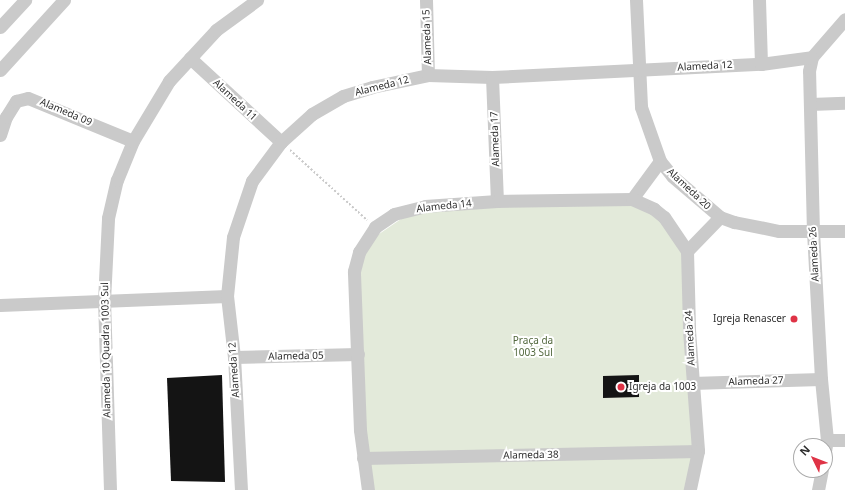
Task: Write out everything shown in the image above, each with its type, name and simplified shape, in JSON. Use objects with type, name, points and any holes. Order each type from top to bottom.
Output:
[{"type":"street","points":[[0,27],[25,0]]},
{"type":"street","points":[[0,70],[64,0]]},
{"type":"street","name":"Alameda 10 Quadra 1003 Sul","points":[[110,490],[104,301],[108,218],[117,180],[132,141],[170,81],[216,30],[257,0]]},
{"type":"street","name":"Alameda 15","points":[[426,0],[428,75]]},
{"type":"street","name":"Alameda 20","points":[[636,0],[641,108],[660,161],[678,181],[720,217],[779,231],[845,231]]},
{"type":"street","points":[[759,0],[761,64]]},
{"type":"street","points":[[812,57],[845,19]]},
{"type":"street","name":"Alameda 12","points":[[241,490],[234,357],[228,296],[233,237],[242,205],[252,181],[281,142],[312,114],[343,96],[372,87],[428,75],[492,77],[761,64],[812,57]]},
{"type":"street","name":"Alameda 26","points":[[812,57],[808,78],[813,232],[825,438]]},
{"type":"street","name":"Alameda 11","points":[[190,58],[281,142]]},
{"type":"street","name":"Alameda 17","points":[[492,77],[497,201]]},
{"type":"street","name":"Alameda 09","points":[[0,135],[6,117],[16,101],[21,98],[34,99],[132,141]]},
{"type":"street","points":[[810,104],[845,103]]},
{"type":"street","points":[[632,199],[660,161]]},
{"type":"street","name":"Alameda 14","points":[[368,490],[363,458],[354,271],[359,252],[374,227],[394,214],[425,206],[497,201],[632,199],[654,209],[664,217],[687,251]]},
{"type":"street","points":[[687,251],[720,217]]},
{"type":"street","name":"Alameda 24","points":[[687,251],[692,383],[698,451],[690,490]]},
{"type":"street","points":[[0,305],[228,296]]},
{"type":"street","name":"Alameda 05","points":[[234,357],[358,354]]},
{"type":"street","name":"Alameda 27","points":[[692,383],[821,379]]},
{"type":"street","points":[[833,444],[845,440]]},
{"type":"street","name":"Alameda 38","points":[[363,458],[698,451]]},
{"type":"street","points":[[818,490],[820,478]]},
{"type":"path","points":[[281,142],[374,227]]},
{"type":"green space","name":"Praça da 1003 Sul","points":[[634,199],[664,217],[687,251],[697,460],[684,490],[368,490],[355,284],[363,245],[423,204]]},
{"type":"building","points":[[222,375],[225,482],[171,481],[167,378]]},
{"type":"building","name":"Igreja da 1003","points":[[639,375],[639,397],[603,398],[603,376]]},
{"type":"place","name":"Igreja Renascer","points":[[794,319]]},
{"type":"place","name":"Igreja da 1003","points":[[621,387]]}]
